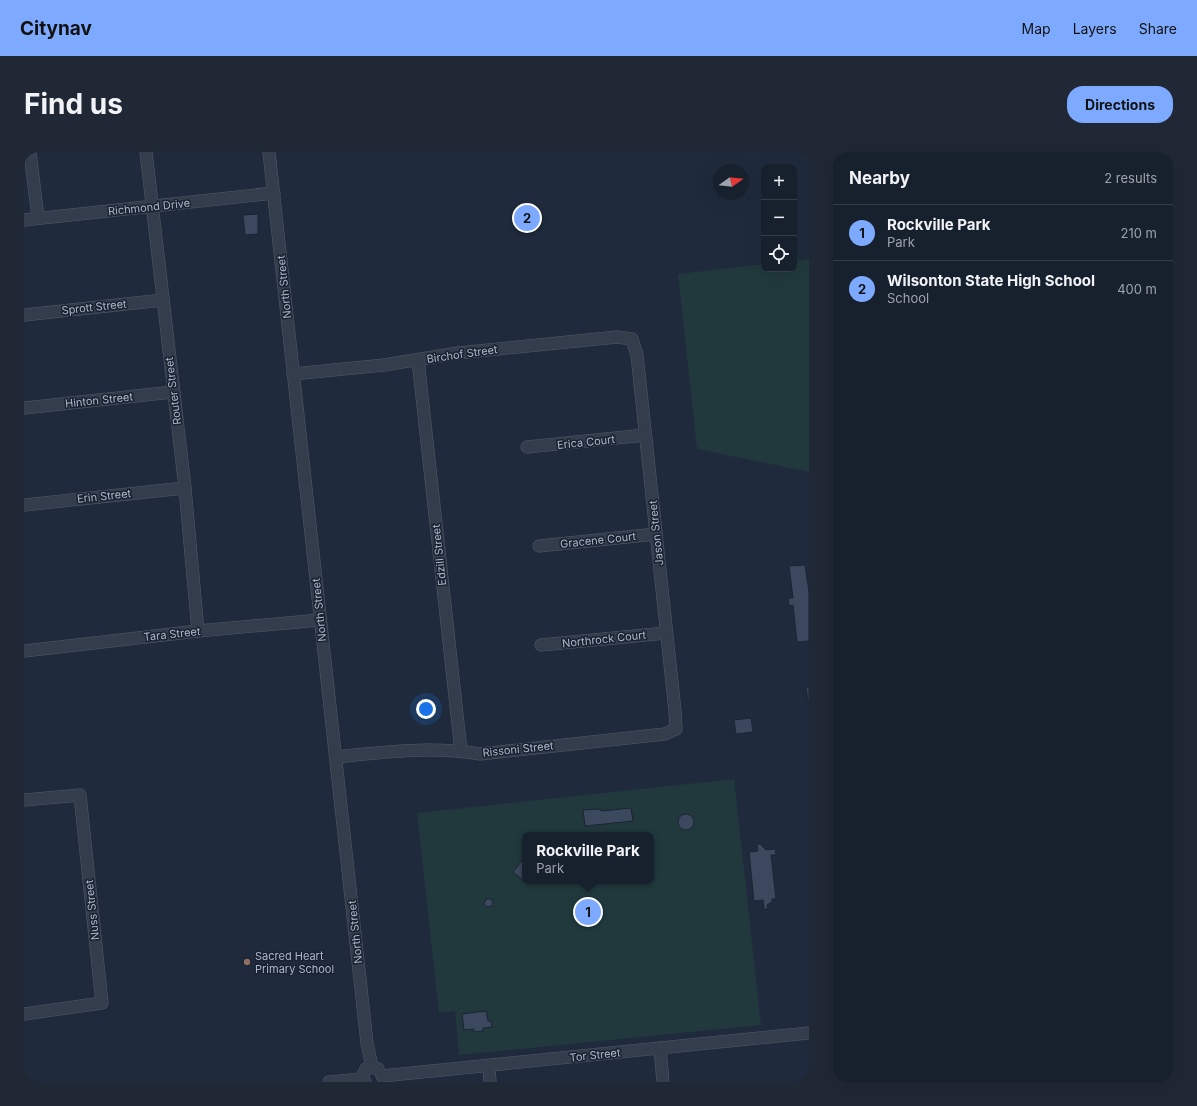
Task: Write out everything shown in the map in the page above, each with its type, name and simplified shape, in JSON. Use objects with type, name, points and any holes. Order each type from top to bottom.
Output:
[{"type":"street","points":[[30,152],[38,218]]},
{"type":"street","name":"Router Street","points":[[146,152],[185,488],[198,631]]},
{"type":"street","name":"North Street","points":[[270,152],[367,1043],[372,1067]]},
{"type":"street","name":"Richmond Drive","points":[[24,220],[274,193]]},
{"type":"street","name":"Sprott Street","points":[[24,315],[163,300]]},
{"type":"street","name":"Birchof Street","points":[[293,374],[617,337],[632,339]]},
{"type":"street","name":"Jason Street","points":[[632,339],[637,356],[666,633],[676,711],[676,728]]},
{"type":"street","name":"Edzill Street","points":[[418,360],[461,751]]},
{"type":"street","name":"Hinton Street","points":[[24,408],[173,392]]},
{"type":"street","name":"Erica Court","points":[[527,448],[646,436]]},
{"type":"street","name":"Erin Street","points":[[24,505],[185,488]]},
{"type":"street","name":"Gracene Court","points":[[539,546],[656,534]]},
{"type":"street","name":"Tara Street","points":[[24,651],[198,631],[320,620]]},
{"type":"street","name":"Northrock Court","points":[[541,645],[666,633]]},
{"type":"street","name":"Rissoni Street","points":[[336,757],[404,750],[461,751],[480,754],[665,734],[676,728]]},
{"type":"street","name":"Nuss Street","points":[[24,800],[80,795],[102,1003],[24,1014]]},
{"type":"street","name":"Tor Street","points":[[381,1079],[488,1066],[809,1033]]},
{"type":"street","points":[[660,1048],[663,1082]]},
{"type":"street","points":[[488,1066],[490,1082]]},
{"type":"street","points":[[329,1082],[364,1080],[364,1072],[372,1067],[378,1069],[381,1079]]},
{"type":"green space","points":[[809,259],[809,472],[697,449],[678,274],[761,264],[761,272],[797,272],[797,261]]},
{"type":"green space","points":[[734,779],[761,1025],[459,1055],[455,1011],[439,1013],[417,813]]},
{"type":"building","points":[[258,214],[258,234],[245,235],[243,215]]},
{"type":"building","points":[[805,565],[809,592],[809,641],[797,642],[793,605],[789,606],[788,598],[793,598],[789,566]]},
{"type":"building","points":[[806,687],[809,687],[809,702],[808,702]]},
{"type":"building","points":[[751,718],[753,732],[736,734],[734,720]]},
{"type":"building","points":[[631,808],[633,821],[585,826],[583,810],[601,809],[601,811]]},
{"type":"building","points":[[683,814],[689,814],[694,819],[692,828],[689,830],[683,830],[678,825],[678,819]]},
{"type":"building","points":[[757,844],[761,844],[766,850],[775,849],[776,855],[771,855],[776,899],[772,899],[772,902],[767,905],[768,909],[764,909],[763,900],[754,901],[749,852],[758,851]]},
{"type":"building","points":[[522,861],[522,879],[513,872]]},
{"type":"building","points":[[486,899],[491,899],[493,902],[492,906],[487,907],[484,904]]},
{"type":"building","points":[[486,1011],[488,1021],[491,1021],[492,1027],[483,1028],[483,1031],[474,1032],[474,1029],[464,1030],[462,1014]]},
{"type":"place","name":"Wilsonton State High School","points":[[527,218]]},
{"type":"place","name":"Rockville Park","points":[[588,912]]},
{"type":"place","name":"Sacred Heart Primary School","points":[[247,962]]}]
